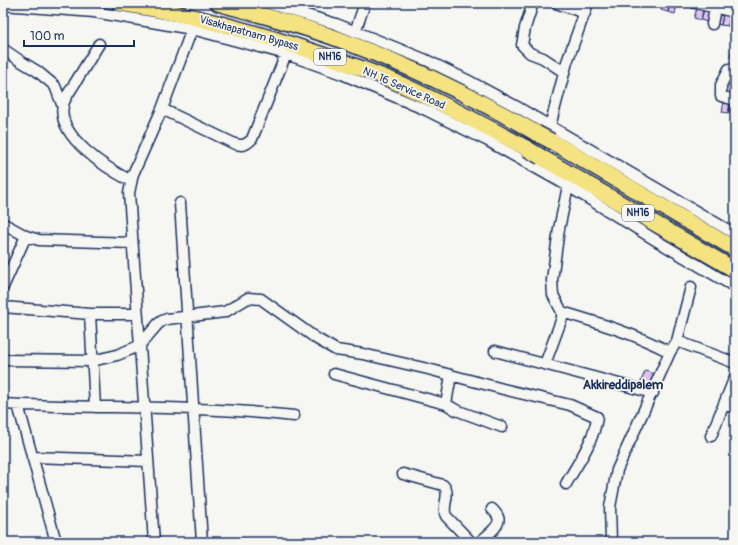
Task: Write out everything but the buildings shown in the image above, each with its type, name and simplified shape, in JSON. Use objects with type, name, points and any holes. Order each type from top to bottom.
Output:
[{"type":"highway","name":"Visakhapatnam Bypass","points":[[120,3],[142,6],[218,23],[272,38],[335,59],[390,80],[452,109],[526,148],[535,161]]},
{"type":"highway","name":"Visakhapatnam Bypass","points":[[218,3],[285,22],[345,42],[400,64],[451,87],[551,141],[735,248]]},
{"type":"highway","name":"NH16","points":[[535,161],[735,270]]},
{"type":"street","points":[[267,3],[336,24],[426,60],[493,94],[550,126],[735,234]]},
{"type":"street","points":[[355,32],[365,3]]},
{"type":"street","points":[[532,3],[522,44],[530,54],[543,58],[564,72]]},
{"type":"street","points":[[556,3],[585,13]]},
{"type":"street","points":[[535,161],[550,126],[564,72],[588,3]]},
{"type":"street","points":[[695,3],[715,5],[735,12]]},
{"type":"street","name":"NH 16 Service Road","points":[[3,5],[94,12],[192,29],[286,54],[342,74],[426,110],[488,141],[535,161],[568,186],[735,287]]},
{"type":"street","points":[[712,24],[715,5]]},
{"type":"street","points":[[154,542],[129,193],[131,181],[162,109],[192,29]]},
{"type":"street","points":[[98,44],[64,101],[62,114],[66,125],[75,140],[110,170],[131,181]]},
{"type":"street","points":[[3,49],[37,71],[55,86],[63,106]]},
{"type":"street","points":[[162,109],[235,144],[247,144],[252,139],[286,54]]},
{"type":"street","points":[[735,70],[729,69],[721,85],[722,96],[735,100]]},
{"type":"street","points":[[545,364],[562,318],[562,312],[553,296],[552,280],[559,229],[568,186]]},
{"type":"street","points":[[180,202],[195,408],[202,542]]},
{"type":"street","points":[[4,224],[26,236],[39,240],[132,243]]},
{"type":"street","points":[[3,288],[26,236]]},
{"type":"street","points":[[612,542],[610,507],[617,470],[670,352],[677,341],[691,287]]},
{"type":"street","points":[[3,360],[92,361],[117,355],[139,346],[162,321],[167,319],[225,312],[248,298],[261,299],[317,339],[336,350],[363,354],[570,405],[597,417],[596,426],[590,441],[566,484]]},
{"type":"street","points":[[3,307],[90,314],[137,314]]},
{"type":"street","points":[[562,312],[621,330],[649,341],[670,352]]},
{"type":"street","points":[[90,314],[95,407]]},
{"type":"street","points":[[677,341],[735,363]]},
{"type":"street","points":[[495,351],[652,392]]},
{"type":"street","points":[[334,374],[446,404],[456,410],[502,427]]},
{"type":"street","points":[[446,404],[451,375]]},
{"type":"street","points":[[710,436],[735,377]]},
{"type":"street","points":[[3,404],[144,409],[195,408],[250,411],[294,416]]},
{"type":"street","points":[[724,404],[735,408]]},
{"type":"street","points":[[18,405],[56,542]]},
{"type":"street","points":[[32,457],[148,461]]},
{"type":"street","points":[[403,474],[444,486],[446,488],[447,495],[444,512],[471,542]]},
{"type":"street","points":[[480,542],[497,525],[499,521],[492,509]]},
{"type":"district","name":"Akkireddipalem","points":[[623,385]]}]
